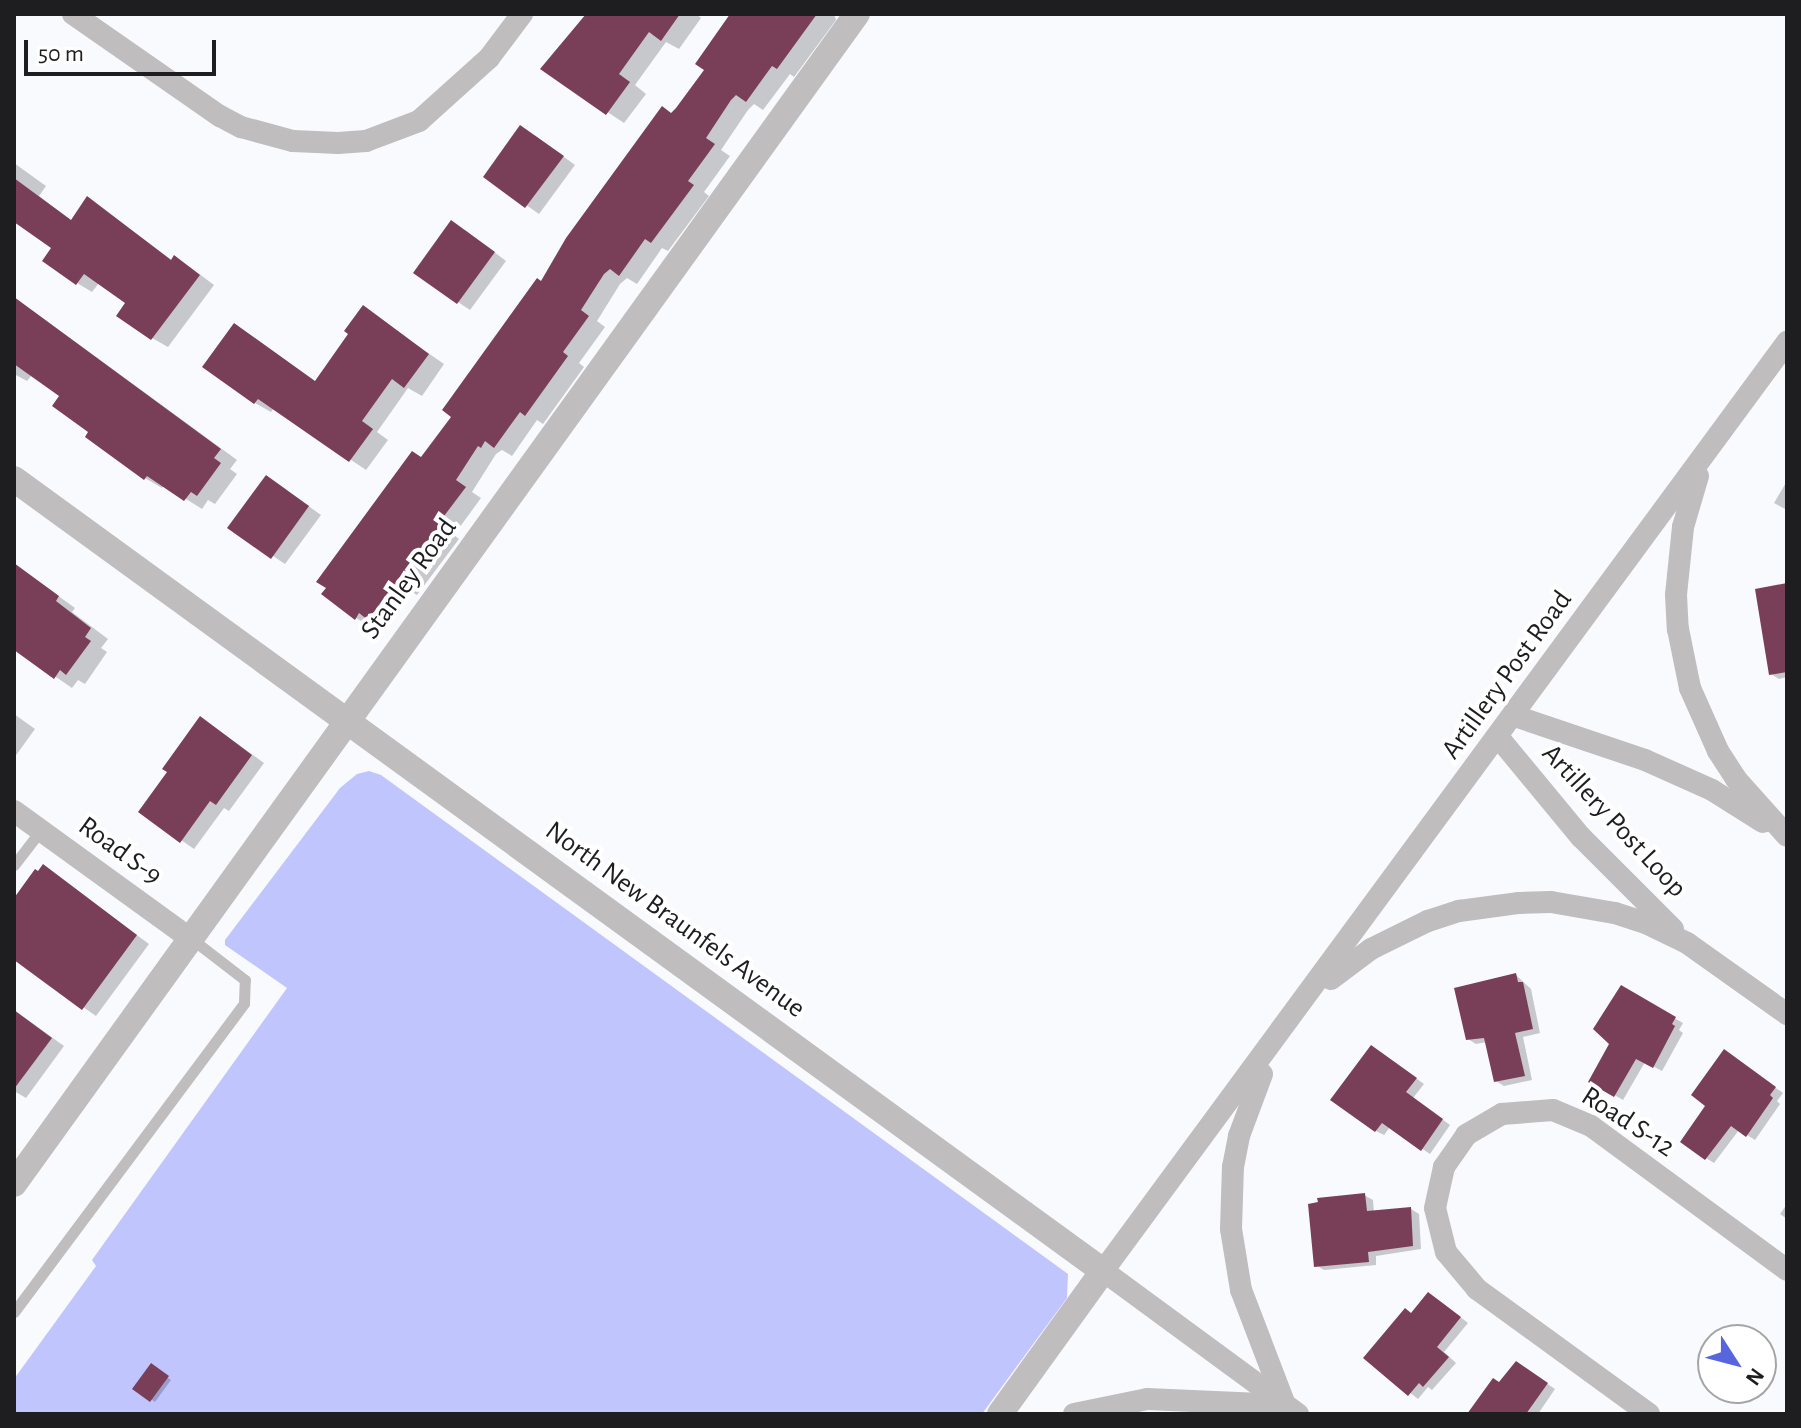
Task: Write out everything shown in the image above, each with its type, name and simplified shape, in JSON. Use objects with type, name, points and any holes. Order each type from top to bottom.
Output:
[{"type":"street","points":[[73,14],[220,116],[241,127],[293,141],[338,143],[366,141],[419,121],[489,58],[522,14]]},
{"type":"street","name":"Stanley Road","points":[[17,1174],[191,939],[857,14]]},
{"type":"street","name":"Artillery Post Road","points":[[1103,1271],[1275,1043],[1787,342]]},
{"type":"street","points":[[1707,452],[1683,527],[1676,595],[1678,629],[1690,688],[1718,751],[1757,806],[1787,836]]},
{"type":"street","name":"North New Braunfels Avenue","points":[[14,479],[1292,1409]]},
{"type":"street","name":"Artillery Post Loop","points":[[1515,716],[1645,760],[1712,790],[1787,836]]},
{"type":"street","name":"Artillery Post Loop","points":[[1499,738],[1581,837],[1687,943]]},
{"type":"street","name":"Road S-9","points":[[14,811],[191,939]]},
{"type":"street","points":[[1305,1001],[1371,949],[1399,933],[1459,911],[1519,903],[1584,906],[1646,923],[1687,943],[1787,1014]]},
{"type":"street","name":"Artillery Post Road","points":[[1275,1043],[1239,1136],[1233,1167],[1231,1229],[1241,1290],[1292,1409]]},
{"type":"street","name":"Road S-12","points":[[1649,1414],[1477,1289],[1446,1252],[1435,1208],[1444,1167],[1466,1135],[1502,1114],[1553,1110],[1591,1126],[1787,1270]]},
{"type":"street","points":[[1000,1414],[1103,1271]]},
{"type":"street","points":[[1074,1414],[1147,1399],[1292,1409]]},
{"type":"lane","points":[[14,865],[41,830]]},
{"type":"lane","points":[[14,1312],[244,1003],[245,980],[191,939]]},
{"type":"shaded area","points":[[369,771],[381,775],[1068,1274],[1067,1298],[982,1414],[14,1414],[14,1379],[96,1266],[92,1260],[287,988],[225,945],[225,940],[340,788],[357,774]]},
{"type":"building","points":[[586,14],[680,14],[661,41],[649,32],[619,74],[630,82],[606,115],[540,69]]},
{"type":"building","points":[[730,14],[817,14],[777,69],[772,66],[746,102],[736,95],[731,100],[706,138],[715,144],[688,181],[694,185],[651,243],[645,239],[619,276],[610,269],[604,274],[581,310],[589,316],[563,352],[568,356],[525,416],[520,412],[494,448],[485,441],[481,448],[478,446],[456,480],[466,487],[438,524],[443,528],[400,587],[394,584],[368,620],[359,613],[355,620],[321,594],[326,588],[316,582],[412,451],[421,457],[451,417],[442,410],[537,278],[541,281],[566,238],[662,106],[671,113],[704,70],[695,64]]},
{"type":"building","points":[[520,125],[564,156],[525,208],[483,177]]},
{"type":"building","points":[[14,178],[71,220],[87,196],[171,260],[174,255],[200,275],[151,340],[116,316],[125,303],[84,274],[76,285],[42,261],[51,248],[14,222]]},
{"type":"building","points":[[451,220],[495,252],[457,304],[413,273]]},
{"type":"building","points":[[14,297],[221,449],[214,458],[221,463],[197,496],[191,492],[184,501],[147,476],[144,480],[85,437],[88,432],[52,406],[59,396],[14,364]]},
{"type":"building","points":[[363,305],[429,354],[404,388],[392,379],[362,421],[373,429],[349,462],[258,399],[254,404],[202,367],[234,323],[315,381],[348,334],[344,331]]},
{"type":"building","points":[[266,475],[309,506],[271,559],[227,528]]},
{"type":"building","points":[[14,563],[59,596],[56,601],[91,628],[85,637],[91,641],[66,675],[60,670],[54,679],[14,650]]},
{"type":"building","points":[[1787,583],[1787,672],[1769,675],[1755,589]]},
{"type":"building","points":[[200,716],[252,755],[216,805],[210,801],[180,843],[138,812],[167,772],[162,769]]},
{"type":"building","points":[[43,864],[137,935],[82,1010],[14,960],[14,898],[35,869],[38,871]]},
{"type":"building","points":[[1516,973],[1518,982],[1523,982],[1533,1029],[1515,1033],[1525,1076],[1494,1082],[1484,1038],[1466,1040],[1454,988]]},
{"type":"building","points":[[1621,985],[1676,1017],[1672,1024],[1675,1026],[1653,1068],[1636,1059],[1614,1097],[1588,1082],[1609,1044],[1593,1029]]},
{"type":"building","points":[[14,1010],[52,1038],[14,1089]]},
{"type":"building","points":[[1371,1045],[1417,1078],[1406,1092],[1443,1119],[1421,1151],[1382,1123],[1375,1132],[1330,1100]]},
{"type":"building","points":[[1724,1049],[1776,1087],[1770,1095],[1773,1098],[1746,1137],[1731,1126],[1705,1160],[1680,1142],[1705,1106],[1691,1095]]},
{"type":"building","points":[[1365,1193],[1367,1211],[1411,1207],[1413,1246],[1368,1252],[1369,1262],[1314,1267],[1308,1204],[1318,1202],[1317,1198]]},
{"type":"building","points":[[1428,1292],[1461,1317],[1437,1347],[1449,1357],[1423,1387],[1419,1383],[1408,1396],[1363,1358],[1405,1308],[1411,1313]]},
{"type":"building","points":[[1516,1361],[1548,1383],[1526,1414],[1467,1414],[1493,1378],[1499,1382]]},
{"type":"building","points":[[151,1363],[169,1376],[150,1402],[132,1389]]}]
